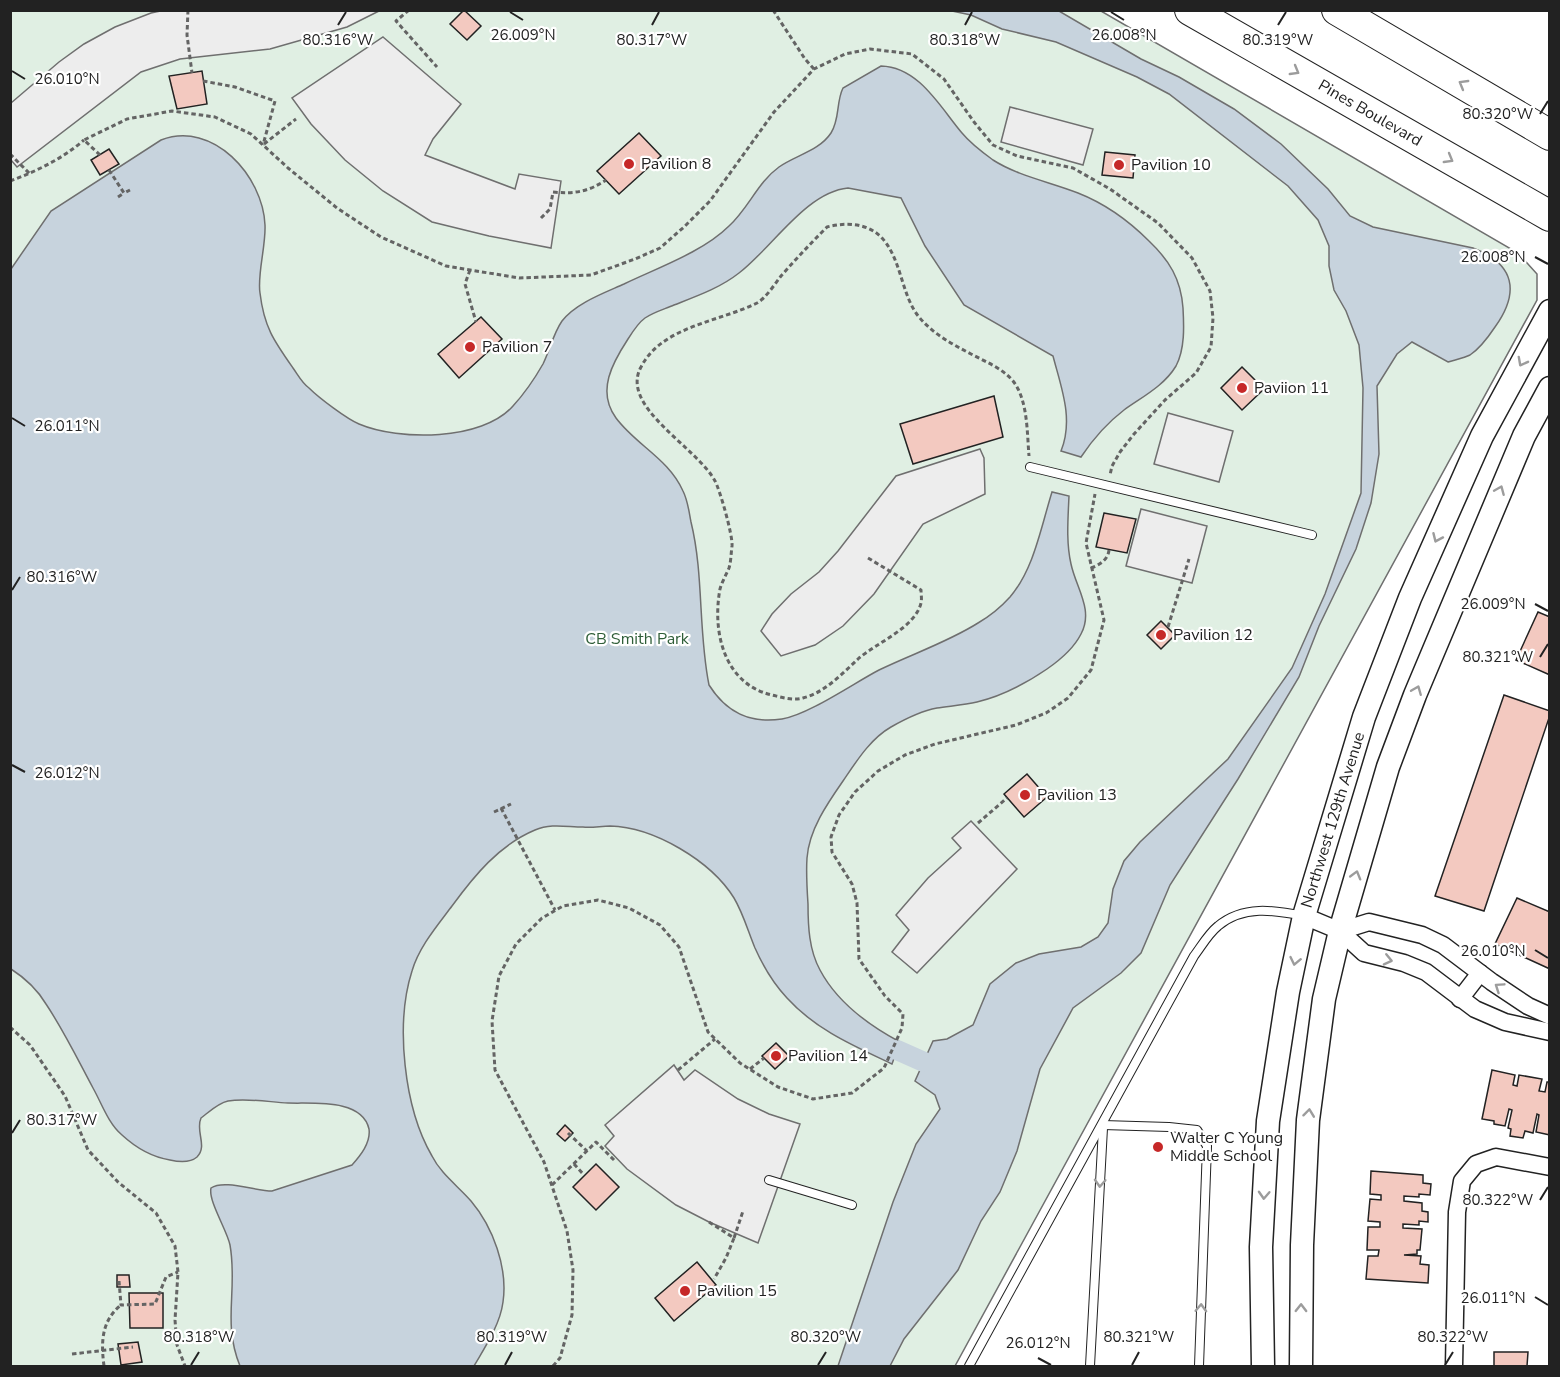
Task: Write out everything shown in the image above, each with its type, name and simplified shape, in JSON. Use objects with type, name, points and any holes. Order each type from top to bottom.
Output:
[{"type":"highway","name":"Pines Boulevard","points":[[1190,10],[1550,216]]},
{"type":"highway","points":[[1337,10],[1550,135]]},
{"type":"street","name":"Northwest 129th Avenue","points":[[1263,1366],[1261,1247],[1268,1121],[1288,992],[1304,916],[1364,717],[1410,598],[1482,436],[1550,311]]},
{"type":"street","points":[[1301,1366],[1302,1245],[1308,1119],[1324,999],[1340,931],[1388,767],[1415,695],[1524,436],[1550,388]]},
{"type":"street","points":[[1304,916],[1340,931],[1364,953],[1404,963],[1425,972],[1475,1009],[1506,1022],[1550,1032]]},
{"type":"street","points":[[1340,931],[1369,922],[1422,935],[1443,945],[1528,1006],[1550,1016]]},
{"type":"street","points":[[1460,999],[1480,973]]},
{"type":"street","points":[[1454,1366],[1458,1212],[1462,1180],[1476,1164],[1496,1157],[1550,1167]]},
{"type":"lane","points":[[1030,467],[1312,535]]},
{"type":"lane","points":[[969,1366],[1194,956],[1218,926],[1251,910],[1274,910],[1304,916]]},
{"type":"lane","points":[[1090,1366],[1103,1125]]},
{"type":"lane","points":[[1103,1125],[1197,1130],[1207,1146],[1199,1366]]},
{"type":"lane","points":[[769,1180],[852,1205]]},
{"type":"lane","points":[[1091,1356],[1095,1366]]},
{"type":"path","points":[[188,10],[187,35],[192,73]]},
{"type":"path","points":[[409,10],[396,21],[437,67]]},
{"type":"path","points":[[773,10],[814,69]]},
{"type":"path","points":[[10,181],[30,174],[72,150],[84,140],[127,119],[172,111],[214,117],[251,134],[337,208],[381,237],[446,266],[519,278],[591,275],[660,248],[684,227],[710,201],[774,112],[814,69],[844,54],[870,48],[912,54],[944,79],[993,145],[1017,156],[1073,168],[1110,189],[1158,223],[1192,258],[1210,291],[1213,318],[1211,347],[1196,373],[1149,416],[1120,452],[1112,466],[1107,485]]},
{"type":"path","points":[[204,81],[235,87],[275,101],[262,145]]},
{"type":"path","points":[[262,145],[296,119]]},
{"type":"path","points":[[84,140],[100,155]]},
{"type":"path","points":[[10,154],[30,174]]},
{"type":"path","points":[[109,170],[124,193]]},
{"type":"path","points":[[541,218],[550,209],[553,192],[580,193],[593,189],[606,180]]},
{"type":"path","points":[[118,197],[130,190]]},
{"type":"path","points":[[868,558],[921,590],[921,604],[908,625],[867,651],[829,685],[802,698],[786,698],[761,693],[743,681],[728,664],[720,640],[718,618],[721,588],[730,566],[732,543],[716,482],[701,461],[654,418],[643,404],[636,387],[639,369],[653,350],[672,336],[760,301],[827,226],[855,224],[870,229],[882,238],[891,253],[918,316],[936,334],[990,363],[1014,382],[1023,402],[1030,467]]},
{"type":"path","points":[[470,270],[465,284],[476,322]]},
{"type":"path","points":[[553,1366],[560,1358],[572,1315],[573,1270],[567,1231],[544,1162],[495,1070],[492,1021],[499,976],[516,944],[542,918],[563,906],[598,900],[629,908],[660,925],[679,947],[708,1032],[740,1063],[778,1087],[813,1099],[852,1093],[884,1068],[903,1028],[903,1014],[880,989],[859,959],[857,903],[852,884],[832,852],[831,837],[839,816],[855,792],[878,771],[905,755],[935,744],[1016,725],[1046,713],[1068,698],[1091,670],[1099,648],[1104,620],[1086,543],[1097,483]]},
{"type":"path","points":[[1091,568],[1104,561],[1109,555],[1109,550]]},
{"type":"path","points":[[1168,627],[1189,559]]},
{"type":"path","points":[[978,823],[1007,798]]},
{"type":"path","points":[[494,812],[511,804]]},
{"type":"path","points":[[501,808],[555,910]]},
{"type":"path","points":[[10,1027],[30,1045],[64,1096],[88,1150],[117,1182],[156,1213],[175,1246],[178,1272],[175,1320],[177,1345],[185,1366]]},
{"type":"path","points":[[678,1070],[715,1039]]},
{"type":"path","points":[[750,1069],[764,1058]]},
{"type":"path","points":[[568,1133],[587,1152]]},
{"type":"path","points":[[552,1185],[596,1142],[616,1162]]},
{"type":"path","points":[[574,1164],[584,1176]]},
{"type":"path","points":[[714,1279],[726,1258],[743,1211]]},
{"type":"path","points":[[709,1222],[734,1238]]},
{"type":"path","points":[[104,1366],[102,1350],[104,1328],[113,1311],[121,1305],[154,1304],[166,1277],[178,1272]]},
{"type":"path","points":[[119,1281],[121,1305]]},
{"type":"path","points":[[72,1354],[133,1347]]},
{"type":"green space","name":"CB Smith Park","points":[[10,11],[1101,11],[1518,253],[1537,274],[1537,300],[955,1366],[11,1366]]},
{"type":"shaded area","points":[[165,10],[379,11],[347,27],[270,49],[180,59],[141,72],[17,167],[11,160],[11,103],[84,44],[115,27]]},
{"type":"shaded area","points":[[952,11],[1059,11],[1141,59],[1179,77],[1234,109],[1281,144],[1328,189],[1350,216],[1373,227],[1473,248],[1498,262],[1509,280],[1510,291],[1503,314],[1495,327],[1470,355],[1448,362],[1412,342],[1397,354],[1377,386],[1379,454],[1371,503],[1356,549],[1319,626],[1299,677],[1238,779],[1170,885],[1141,953],[1121,973],[1073,1008],[1040,1069],[1017,1151],[1000,1192],[981,1221],[958,1270],[904,1339],[890,1366],[838,1366],[893,1202],[916,1144],[940,1109],[935,1095],[915,1081],[933,1041],[947,1039],[973,1025],[990,984],[1016,963],[1039,954],[1081,947],[1098,937],[1108,923],[1113,889],[1124,861],[1140,842],[1228,759],[1292,668],[1325,594],[1361,493],[1363,388],[1359,345],[1346,311],[1334,290],[1329,266],[1329,246],[1318,220],[1288,186],[1169,94],[1137,77],[1056,42],[1002,29],[971,15]]},
{"type":"shaded area","points":[[383,37],[461,104],[433,139],[425,155],[515,189],[519,174],[561,181],[551,248],[432,222],[383,191],[345,160],[311,124],[292,98]]},
{"type":"shaded area","points":[[881,66],[907,73],[918,81],[928,90],[965,137],[993,160],[1023,175],[1088,197],[1107,207],[1133,226],[1156,248],[1173,271],[1180,288],[1184,322],[1179,359],[1171,373],[1152,391],[1112,420],[1081,457],[1061,451],[1066,427],[1065,403],[1053,356],[964,305],[925,246],[901,198],[848,188],[818,199],[732,278],[645,318],[632,333],[612,367],[607,387],[610,408],[624,428],[669,470],[677,480],[686,499],[698,562],[703,644],[709,685],[731,709],[749,718],[782,719],[805,711],[879,670],[955,636],[987,617],[1010,597],[1025,574],[1036,547],[1052,492],[1069,496],[1069,556],[1086,616],[1085,625],[1075,644],[1052,665],[1014,689],[977,702],[925,711],[883,732],[870,744],[853,766],[825,808],[811,837],[807,864],[808,921],[811,946],[816,962],[827,982],[845,1003],[866,1021],[900,1042],[892,1064],[823,1028],[787,998],[761,961],[734,898],[711,871],[680,848],[645,832],[610,826],[553,826],[522,836],[488,862],[424,945],[412,971],[404,1016],[405,1065],[409,1090],[422,1136],[440,1169],[479,1211],[492,1235],[501,1262],[503,1302],[499,1319],[487,1343],[474,1366],[240,1366],[232,1335],[230,1245],[212,1200],[211,1188],[232,1185],[272,1191],[352,1165],[367,1144],[369,1129],[357,1112],[347,1107],[322,1103],[235,1100],[224,1102],[201,1118],[199,1128],[202,1143],[200,1153],[194,1159],[177,1161],[150,1154],[127,1139],[113,1125],[65,1035],[42,999],[30,984],[11,969],[11,269],[51,211],[161,140],[180,136],[199,138],[216,145],[232,157],[245,171],[255,188],[262,206],[265,225],[259,286],[264,315],[275,341],[304,384],[348,418],[376,430],[417,435],[461,432],[499,418],[513,406],[543,364],[562,321],[575,309],[599,295],[679,259],[718,235],[736,219],[772,173],[814,149],[826,139],[836,122],[843,88]]},
{"type":"shaded area","points":[[1010,107],[1093,129],[1083,165],[1001,142]]},
{"type":"shaded area","points":[[1168,413],[1233,431],[1219,482],[1154,464]]},
{"type":"shaded area","points":[[980,449],[984,458],[985,494],[923,524],[874,594],[843,626],[815,645],[781,656],[761,631],[772,614],[791,594],[819,572],[838,551],[896,476]]},
{"type":"shaded area","points":[[1141,509],[1207,526],[1192,583],[1126,566]]},
{"type":"shaded area","points":[[971,821],[1017,869],[917,973],[892,952],[909,930],[896,915],[928,878],[961,848],[952,838]]},
{"type":"shaded area","points":[[674,1065],[684,1080],[695,1070],[738,1099],[769,1114],[800,1124],[758,1243],[676,1205],[627,1169],[605,1146],[614,1136],[605,1125]]},
{"type":"building","points":[[464,10],[481,26],[467,40],[450,24]]},
{"type":"building","points":[[202,71],[207,104],[177,109],[169,76]]},
{"type":"building","name":"Pavilion 8","points":[[639,133],[661,156],[619,194],[597,171]]},
{"type":"building","points":[[109,149],[119,164],[100,175],[91,160]]},
{"type":"building","name":"Pavilion 10","points":[[1105,152],[1135,155],[1133,178],[1102,175]]},
{"type":"building","name":"Pavilion 7","points":[[481,317],[502,339],[459,378],[438,354]]},
{"type":"building","name":"Paviion 11","points":[[1242,367],[1264,389],[1242,410],[1221,388]]},
{"type":"building","points":[[994,396],[1003,437],[913,464],[900,424]]},
{"type":"building","points":[[1104,513],[1136,519],[1127,553],[1096,547]]},
{"type":"building","points":[[1538,612],[1550,617],[1550,675],[1516,660]]},
{"type":"building","name":"Pavilion 12","points":[[1161,621],[1175,635],[1161,649],[1147,635]]},
{"type":"building","points":[[1504,695],[1550,711],[1550,715],[1484,911],[1435,896]]},
{"type":"building","name":"Pavilion 13","points":[[1027,774],[1047,797],[1024,817],[1004,794]]},
{"type":"building","points":[[1517,898],[1550,912],[1550,969],[1495,944]]},
{"type":"building","name":"Pavilion 14","points":[[776,1043],[789,1056],[775,1069],[762,1056]]},
{"type":"building","points":[[1492,1070],[1515,1075],[1513,1085],[1517,1086],[1519,1075],[1542,1079],[1539,1091],[1545,1092],[1547,1082],[1550,1082],[1550,1135],[1536,1132],[1539,1115],[1537,1114],[1533,1133],[1525,1131],[1523,1138],[1510,1136],[1511,1129],[1508,1128],[1512,1110],[1509,1109],[1505,1126],[1482,1119]]},
{"type":"building","points":[[565,1125],[573,1133],[565,1141],[557,1134]]},
{"type":"building","points":[[596,1164],[619,1187],[596,1210],[573,1187]]},
{"type":"building","points":[[1371,1171],[1423,1175],[1423,1183],[1431,1184],[1430,1195],[1404,1196],[1404,1201],[1422,1203],[1422,1211],[1428,1212],[1428,1222],[1419,1221],[1419,1225],[1403,1224],[1403,1228],[1422,1229],[1420,1250],[1417,1250],[1417,1254],[1404,1255],[1421,1256],[1420,1264],[1429,1265],[1428,1283],[1366,1279],[1368,1256],[1378,1256],[1379,1250],[1367,1250],[1368,1227],[1380,1227],[1380,1222],[1368,1221],[1370,1199],[1381,1200],[1381,1195],[1370,1194]]},
{"type":"building","name":"Pavilion 15","points":[[697,1262],[716,1285],[674,1321],[655,1298]]},
{"type":"building","points":[[117,1275],[129,1275],[130,1287],[117,1287]]},
{"type":"building","points":[[129,1293],[163,1293],[163,1328],[130,1328]]},
{"type":"building","points":[[138,1342],[142,1362],[121,1365],[118,1344]]},
{"type":"building","points":[[1494,1352],[1528,1352],[1527,1366],[1494,1366]]},
{"type":"waterway","points":[[897,1050],[924,1062]]},
{"type":"place","name":"Pavilion 8","points":[[629,164]]},
{"type":"place","name":"Pavilion 10","points":[[1119,165]]},
{"type":"place","name":"Pavilion 7","points":[[470,347]]},
{"type":"place","name":"Paviion 11","points":[[1242,388]]},
{"type":"place","name":"Pavilion 12","points":[[1161,635]]},
{"type":"place","name":"Pavilion 13","points":[[1025,795]]},
{"type":"place","name":"Pavilion 14","points":[[776,1056]]},
{"type":"place","name":"Walter C Young Middle School","points":[[1158,1147]]},
{"type":"place","name":"Pavilion 15","points":[[685,1291]]}]
